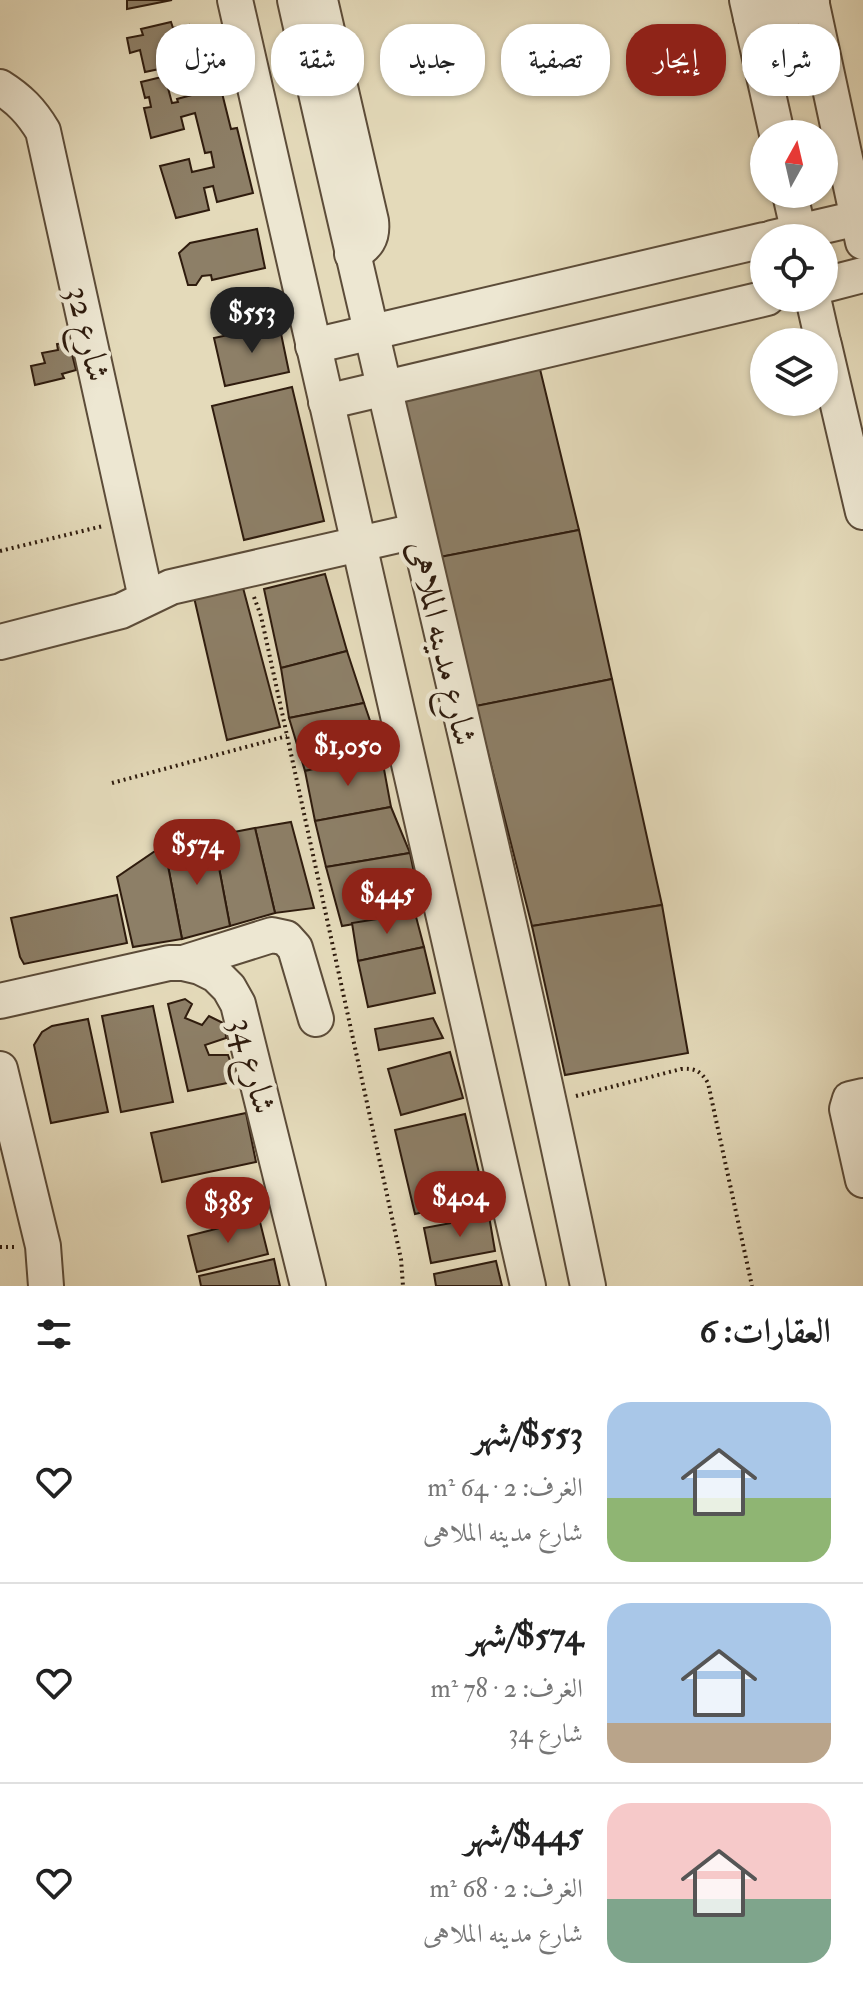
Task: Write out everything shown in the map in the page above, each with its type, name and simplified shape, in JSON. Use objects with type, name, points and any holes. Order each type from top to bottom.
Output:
[{"type":"street","name":"شارع مدينه الملاهى","points":[[235,0],[528,1286]]},
{"type":"street","name":"شارع مدينه الملاهى","points":[[295,0],[382,389],[550,1102],[588,1286]]},
{"type":"street","points":[[320,0],[372,230],[364,248],[352,254]]},
{"type":"street","points":[[774,120],[749,9],[811,1],[860,230],[838,232]]},
{"type":"street","name":"شارع 32","points":[[0,87],[24,105],[43,131],[146,598]]},
{"type":"street","points":[[313,346],[750,243]]},
{"type":"street","points":[[838,281],[863,275]]},
{"type":"street","points":[[326,402],[750,302]]},
{"type":"street","points":[[838,404],[863,512]]},
{"type":"street","points":[[0,642],[121,611],[171,587],[416,531]]},
{"type":"street","points":[[0,1001],[169,963],[183,963],[272,935],[286,938],[295,948],[316,1019]]},
{"type":"street","name":"شارع 34","points":[[183,963],[216,975],[229,988],[238,1004],[308,1286]]},
{"type":"street","points":[[0,1069],[43,1246],[46,1286]]},
{"type":"street","points":[[863,1096],[850,1099],[847,1109],[863,1180]]},
{"type":"path","points":[[0,551],[129,520]]},
{"type":"path","points":[[244,570],[261,616],[398,1244],[403,1286]]},
{"type":"path","points":[[112,783],[287,736]]},
{"type":"path","points":[[550,1102],[681,1069],[692,1068],[702,1073],[708,1083],[752,1286]]},
{"type":"building","points":[[127,0],[172,0],[127,9]]},
{"type":"building","points":[[156,26],[156,70],[145,72],[140,50],[130,53],[127,38],[143,35],[141,29]]},
{"type":"building","points":[[156,78],[156,96],[170,96],[172,103],[188,96],[223,96],[231,129],[237,128],[253,193],[217,202],[213,186],[204,188],[209,210],[176,218],[160,166],[189,159],[192,172],[214,167],[211,152],[205,153],[195,113],[181,117],[184,129],[151,138],[144,108],[151,107],[141,82]]},
{"type":"building","points":[[257,229],[265,268],[212,280],[211,275],[202,276],[196,285],[188,285],[179,253],[190,243]]},
{"type":"building","points":[[279,324],[289,372],[225,386],[214,338]]},
{"type":"building","points":[[69,342],[76,370],[62,374],[64,378],[35,385],[31,366],[45,363],[42,353],[58,350],[57,344]]},
{"type":"building","points":[[539,365],[579,530],[440,557],[401,397]]},
{"type":"building","points":[[292,387],[324,521],[244,540],[212,406]]},
{"type":"building","points":[[579,530],[612,679],[476,706],[440,557]]},
{"type":"building","points":[[325,574],[347,651],[281,668],[264,589]]},
{"type":"building","points":[[242,584],[280,727],[227,740],[193,593]]},
{"type":"building","points":[[347,651],[364,703],[289,718],[281,668]]},
{"type":"building","points":[[612,679],[662,905],[532,926],[476,706]]},
{"type":"building","points":[[364,703],[381,753],[305,771],[289,718]]},
{"type":"building","points":[[381,753],[391,807],[315,821],[305,771]]},
{"type":"building","points":[[391,807],[410,853],[326,867],[315,821]]},
{"type":"building","points":[[291,822],[314,908],[275,913],[255,828]]},
{"type":"building","points":[[255,828],[275,913],[230,926],[213,836]]},
{"type":"building","points":[[213,836],[230,926],[182,939],[164,845]]},
{"type":"building","points":[[164,845],[182,939],[133,947],[117,877]]},
{"type":"building","points":[[410,853],[422,912],[342,926],[326,867]]},
{"type":"building","points":[[117,895],[127,943],[24,964],[11,918]]},
{"type":"building","points":[[662,905],[688,1053],[565,1075],[532,926]]},
{"type":"building","points":[[415,913],[424,947],[358,961],[352,923]]},
{"type":"building","points":[[424,947],[435,993],[368,1007],[358,961]]},
{"type":"building","points":[[185,999],[192,1004],[185,1018],[202,1025],[209,1016],[225,1024],[226,1038],[205,1045],[209,1055],[228,1055],[237,1081],[188,1091],[168,1004]]},
{"type":"building","points":[[153,1006],[173,1102],[121,1112],[102,1016]]},
{"type":"building","points":[[433,1018],[443,1038],[379,1050],[375,1029]]},
{"type":"building","points":[[88,1019],[108,1112],[51,1123],[34,1045],[42,1032],[52,1026]]},
{"type":"building","points":[[450,1052],[463,1098],[401,1115],[388,1069]]},
{"type":"building","points":[[246,1113],[256,1162],[162,1182],[151,1133]]},
{"type":"building","points":[[465,1114],[485,1198],[415,1214],[395,1130]]},
{"type":"building","points":[[489,1216],[495,1251],[431,1263],[424,1228]]},
{"type":"building","points":[[259,1218],[268,1254],[197,1272],[188,1236]]},
{"type":"building","points":[[274,1259],[280,1286],[201,1286],[199,1276]]},
{"type":"building","points":[[496,1261],[502,1286],[436,1286],[434,1274]]}]
